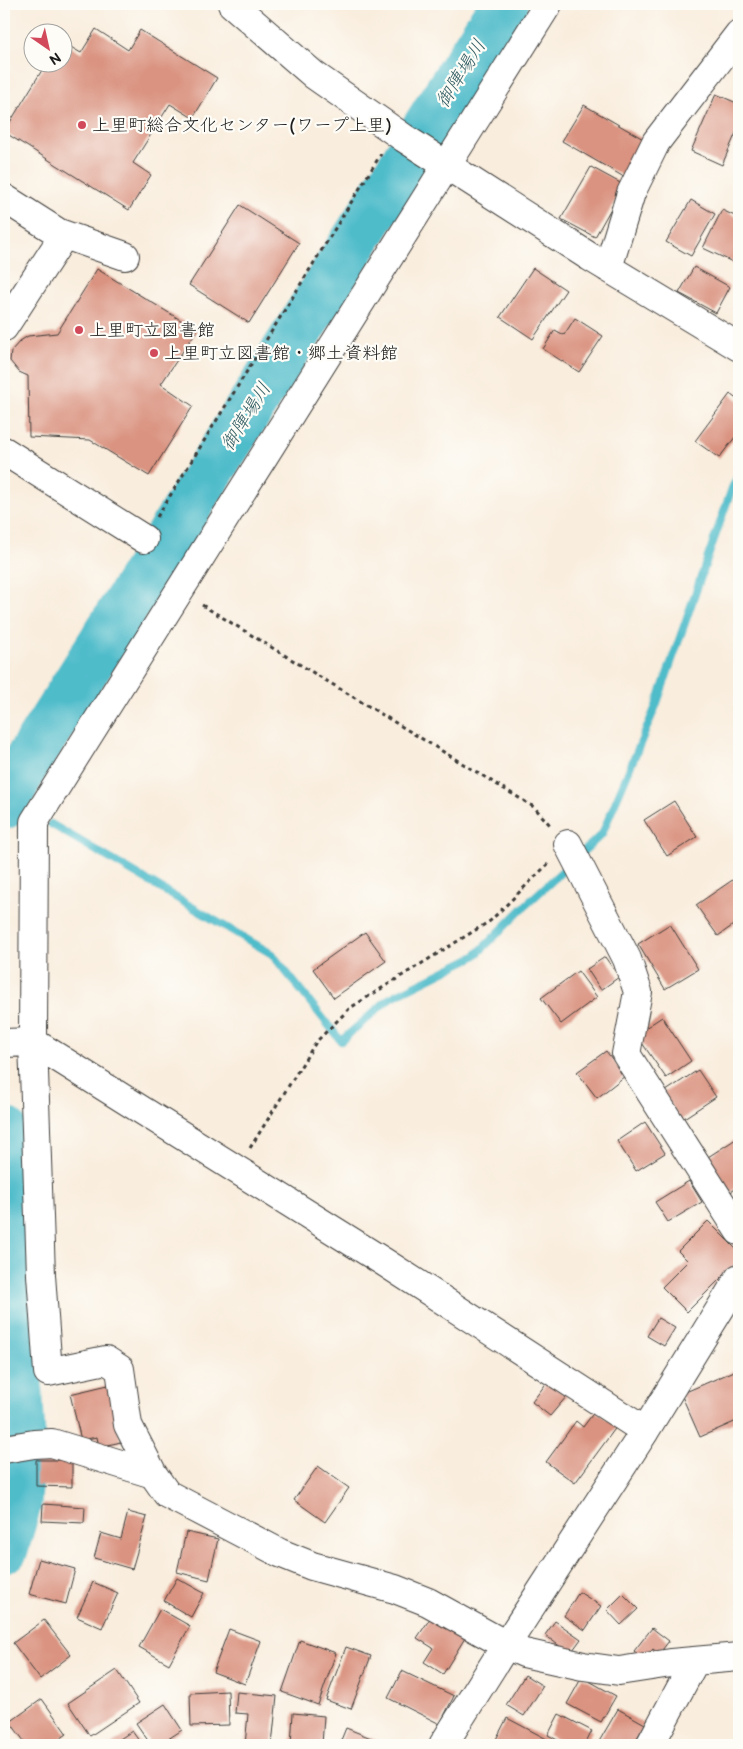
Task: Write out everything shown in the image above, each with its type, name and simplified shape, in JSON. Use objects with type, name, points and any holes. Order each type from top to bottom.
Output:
[{"type":"street","points":[[232,4],[314,75],[399,134],[608,268],[739,348]]},
{"type":"street","points":[[548,4],[178,590],[34,822],[20,1043],[48,1372],[106,1360],[120,1369],[128,1425],[153,1474],[167,1494],[280,1553],[312,1566],[395,1589],[428,1602],[524,1653],[582,1666],[619,1671],[670,1663],[739,1657]]},
{"type":"street","points":[[608,268],[631,193],[656,142],[739,34]]},
{"type":"street","points":[[4,198],[64,235],[125,256]]},
{"type":"street","points":[[4,327],[64,235]]},
{"type":"street","points":[[4,451],[144,539]]},
{"type":"street","points":[[568,844],[627,958],[638,992],[626,1054],[739,1231]]},
{"type":"street","points":[[20,1043],[237,1170],[384,1262],[645,1431]]},
{"type":"street","points":[[443,1745],[645,1431],[739,1278]]},
{"type":"street","points":[[15,1447],[52,1443],[153,1474]]},
{"type":"street","points":[[650,1745],[695,1661]]},
{"type":"path","points":[[144,539],[399,134]]},
{"type":"path","points":[[178,590],[534,807],[568,844],[490,921],[350,1008],[316,1042],[237,1170]]},
{"type":"building","name":"上里町総合文化センター(ワープ上里)","points":[[96,29],[128,50],[140,30],[217,78],[193,118],[170,104],[133,163],[151,175],[129,210],[4,132],[41,72],[72,72],[72,48],[81,53]]},
{"type":"building","points":[[716,94],[739,104],[739,126],[722,165],[691,151]]},
{"type":"building","points":[[584,105],[645,140],[624,177],[562,141]]},
{"type":"building","points":[[591,167],[624,185],[595,237],[561,219]]},
{"type":"building","points":[[691,200],[715,214],[691,256],[666,242]]},
{"type":"building","points":[[240,205],[299,243],[249,323],[189,285]]},
{"type":"building","points":[[722,210],[739,218],[739,265],[703,248]]},
{"type":"building","points":[[694,267],[730,287],[716,313],[679,293]]},
{"type":"building","points":[[533,268],[566,290],[533,339],[500,317]]},
{"type":"building","points":[[97,269],[197,330],[161,384],[193,406],[149,476],[90,440],[29,437],[28,376],[19,372],[10,361],[11,351],[20,341],[28,336],[57,333]]},
{"type":"building","points":[[575,318],[603,336],[579,372],[543,349],[555,330],[564,335]]},
{"type":"building","points":[[730,394],[739,401],[739,432],[719,458],[695,441]]},
{"type":"building","points":[[674,801],[697,837],[667,856],[644,820]]},
{"type":"building","points":[[734,879],[739,886],[739,921],[718,936],[696,905]]},
{"type":"building","points":[[670,924],[698,969],[665,989],[638,944]]},
{"type":"building","points":[[365,932],[386,961],[334,998],[313,969]]},
{"type":"building","points":[[605,957],[619,977],[601,990],[587,969]]},
{"type":"building","points":[[578,971],[597,997],[561,1024],[541,998]]},
{"type":"building","points":[[662,1017],[691,1061],[666,1078],[636,1034]]},
{"type":"building","points":[[606,1051],[625,1076],[597,1098],[577,1072]]},
{"type":"building","points":[[698,1070],[716,1097],[681,1120],[663,1093]]},
{"type":"building","points":[[645,1122],[665,1153],[636,1171],[617,1141]]},
{"type":"building","points":[[739,1137],[739,1186],[731,1192],[708,1157]]},
{"type":"building","points":[[689,1181],[702,1202],[668,1222],[655,1202]]},
{"type":"building","points":[[708,1221],[739,1252],[739,1260],[687,1312],[662,1287],[688,1261],[678,1251]]},
{"type":"building","points":[[658,1318],[675,1328],[664,1346],[647,1336]]},
{"type":"building","points":[[739,1369],[739,1420],[700,1437],[681,1394]]},
{"type":"building","points":[[548,1381],[567,1396],[550,1416],[532,1402]]},
{"type":"building","points":[[108,1385],[121,1442],[99,1447],[97,1437],[81,1440],[70,1394]]},
{"type":"building","points":[[595,1411],[617,1426],[575,1483],[546,1462],[576,1421],[583,1427]]},
{"type":"building","points":[[36,1460],[72,1460],[72,1487],[36,1486]]},
{"type":"building","points":[[318,1466],[349,1488],[325,1522],[294,1500]]},
{"type":"building","points":[[43,1504],[85,1507],[84,1523],[42,1521]]},
{"type":"building","points":[[128,1512],[147,1517],[132,1569],[94,1558],[101,1533],[121,1539]]},
{"type":"building","points":[[186,1532],[218,1539],[209,1580],[177,1572]]},
{"type":"building","points":[[39,1559],[75,1569],[66,1604],[29,1594]]},
{"type":"building","points":[[177,1578],[204,1593],[191,1617],[164,1601]]},
{"type":"building","points":[[93,1582],[118,1593],[102,1628],[77,1617]]},
{"type":"building","points":[[579,1592],[601,1606],[585,1630],[564,1616]]},
{"type":"building","points":[[623,1594],[638,1609],[621,1625],[607,1610]]},
{"type":"building","points":[[160,1609],[190,1626],[169,1664],[139,1647]]},
{"type":"building","points":[[431,1617],[465,1638],[443,1674],[424,1662],[433,1648],[417,1638]]},
{"type":"building","points":[[44,1620],[71,1655],[40,1679],[13,1643]]},
{"type":"building","points":[[555,1621],[581,1639],[570,1654],[545,1635]]},
{"type":"building","points":[[652,1628],[669,1641],[659,1654],[653,1649],[644,1659],[634,1651]]},
{"type":"building","points":[[229,1629],[261,1641],[245,1684],[213,1672]]},
{"type":"building","points":[[300,1640],[336,1653],[318,1705],[282,1692]]},
{"type":"building","points":[[346,1647],[371,1656],[351,1709],[326,1700]]},
{"type":"building","points":[[117,1670],[139,1703],[90,1736],[68,1703]]},
{"type":"building","points":[[402,1671],[454,1696],[440,1724],[388,1698]]},
{"type":"building","points":[[525,1675],[543,1686],[524,1716],[506,1705]]},
{"type":"building","points":[[582,1677],[616,1696],[601,1722],[567,1704]]},
{"type":"building","points":[[228,1691],[229,1725],[191,1726],[190,1693]]},
{"type":"building","points":[[237,1692],[277,1696],[272,1745],[245,1745],[248,1714],[235,1713]]},
{"type":"building","points":[[42,1699],[67,1734],[51,1745],[27,1745],[10,1722]]},
{"type":"building","points":[[165,1704],[182,1730],[159,1745],[151,1745],[136,1723]]},
{"type":"building","points":[[618,1709],[645,1724],[633,1745],[597,1745]]},
{"type":"building","points":[[293,1713],[324,1716],[322,1745],[291,1745]]},
{"type":"building","points":[[559,1714],[592,1731],[585,1745],[567,1745],[548,1735]]},
{"type":"building","points":[[507,1718],[558,1745],[493,1745]]},
{"type":"building","points":[[346,1728],[376,1740],[374,1745],[339,1745]]},
{"type":"building","points":[[132,1731],[142,1745],[111,1745]]},
{"type":"waterway","name":"御陣場川","points":[[4,805],[22,770],[504,4]]},
{"type":"waterway","points":[[51,824],[272,954],[341,1041],[390,998],[475,956],[602,834],[656,706],[732,488],[739,474]]},
{"type":"waterway","points":[[4,802],[22,811]]},
{"type":"waterway","name":"御陣場川","points":[[4,1131],[21,1436],[17,1504],[4,1549]]},
{"type":"place","name":"上里町総合文化センター(ワープ上里)","points":[[82,125]]},
{"type":"place","name":"上里町立図書館","points":[[79,330]]},
{"type":"place","name":"上里町立図書館・郷土資料館","points":[[154,353]]}]
